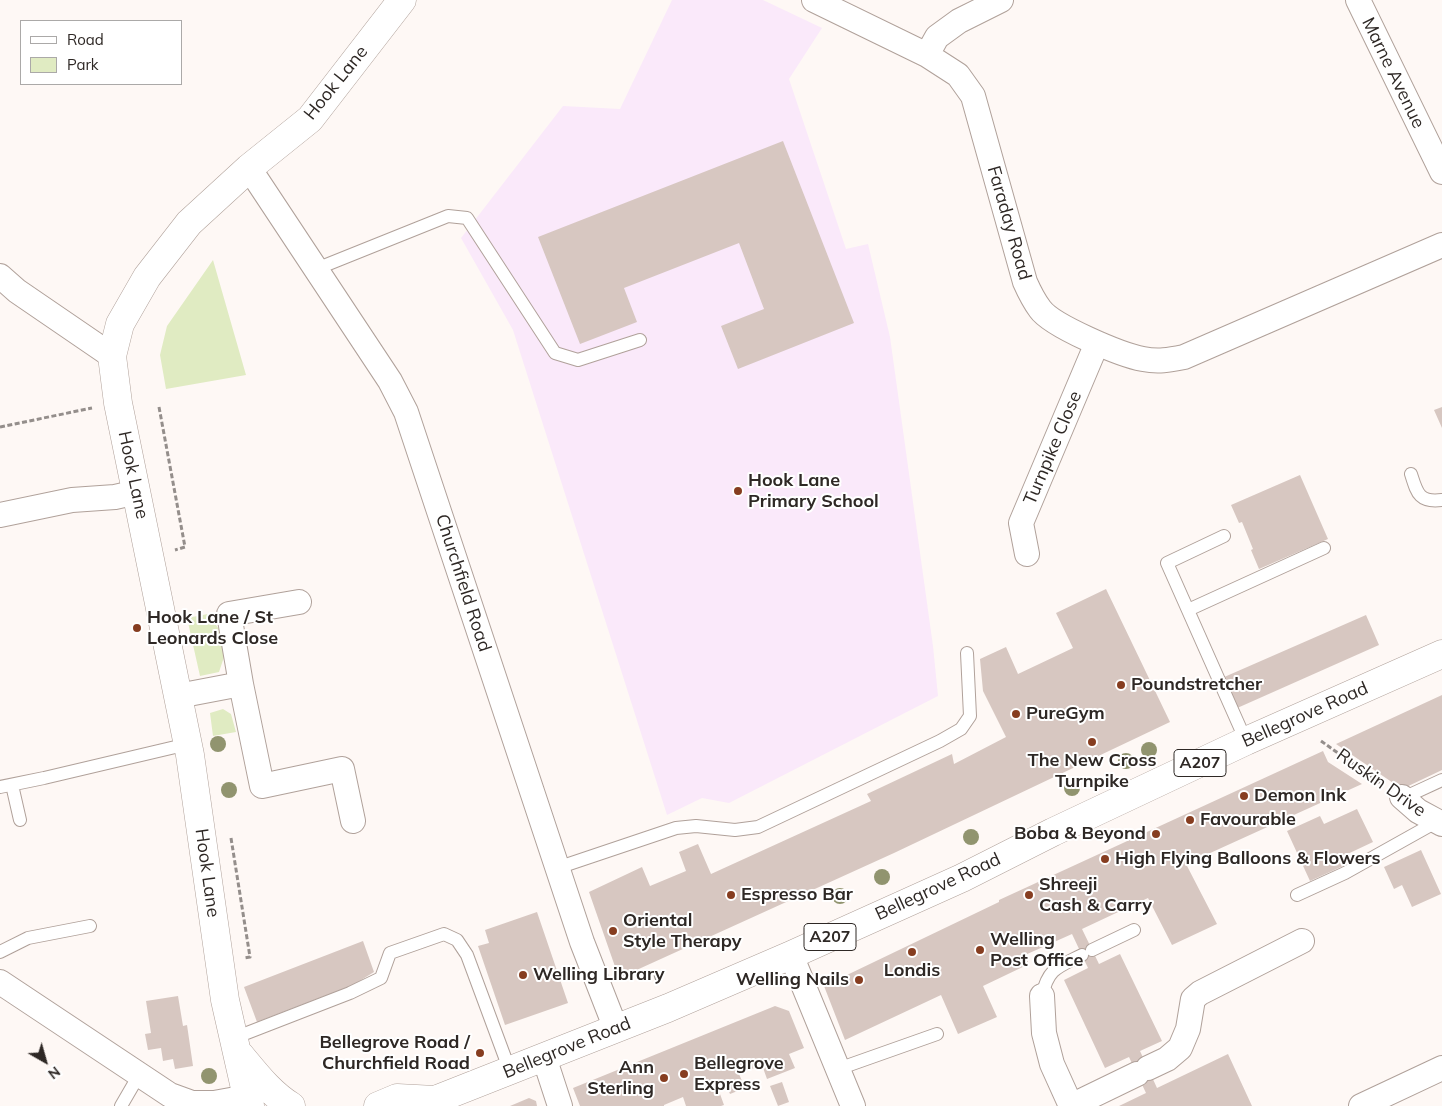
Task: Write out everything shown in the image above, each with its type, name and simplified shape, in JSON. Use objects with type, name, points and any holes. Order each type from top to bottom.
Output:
[{"type":"street","name":"Hook Lane","points":[[248,1102],[224,991],[188,744],[118,403],[112,356],[120,324],[147,277],[189,223],[249,168],[310,119],[402,0]]},
{"type":"street","name":"Faraday Road","points":[[814,0],[927,55],[958,74],[973,96],[1025,282],[1040,310],[1056,323],[1097,343],[1141,359],[1164,361],[1184,357],[1442,245]]},
{"type":"street","points":[[927,55],[937,37],[959,21],[1001,0]]},
{"type":"street","name":"Marne Avenue","points":[[1358,0],[1442,172]]},
{"type":"street","name":"Churchfield Road","points":[[249,168],[390,381],[406,412],[582,942],[616,1029]]},
{"type":"street","points":[[0,276],[16,291],[112,356]]},
{"type":"street","name":"Turnpike Close","points":[[1027,554],[1021,523],[1097,343]]},
{"type":"street","points":[[0,515],[72,500],[115,497],[137,492]]},
{"type":"street","points":[[298,602],[229,614],[262,786],[342,769],[353,821]]},
{"type":"street","name":"Bellegrove Road","points":[[432,1103],[690,999],[791,955],[962,878],[1053,832],[1246,741],[1442,654]]},
{"type":"street","points":[[178,696],[241,684]]},
{"type":"street","name":"Ruskin Drive","points":[[1403,798],[1418,811],[1440,823]]},
{"type":"street","points":[[1042,996],[1044,1033],[1052,1064],[1071,1106],[1166,1059],[1180,1048],[1188,1029],[1193,999],[1200,993],[1302,940]]},
{"type":"street","points":[[791,955],[853,1106]]},
{"type":"street","points":[[0,982],[170,1095],[192,1104],[248,1102]]},
{"type":"street","name":"Hook Lane","points":[[236,1045],[263,1083],[279,1099],[291,1106]]},
{"type":"street","points":[[544,1057],[560,1106]]},
{"type":"street","points":[[1361,1106],[1442,1068]]},
{"type":"street","name":"A207","points":[[378,1106],[397,1098],[432,1103]]},
{"type":"lane","points":[[316,269],[448,216],[467,218],[554,353],[578,360],[640,340]]},
{"type":"lane","points":[[1411,474],[1421,497],[1430,502],[1442,500]]},
{"type":"lane","points":[[1224,536],[1167,563],[1246,741]]},
{"type":"lane","points":[[1188,610],[1324,548]]},
{"type":"lane","points":[[557,868],[676,828],[696,826],[735,830],[758,827],[940,741],[962,729],[970,716],[967,653]]},
{"type":"lane","points":[[20,820],[6,786],[188,744]]},
{"type":"lane","points":[[1403,798],[1442,780]]},
{"type":"lane","points":[[1297,895],[1345,873],[1440,823]]},
{"type":"lane","points":[[0,952],[28,938],[90,926]]},
{"type":"lane","points":[[1042,996],[1045,982],[1057,968],[1134,930]]},
{"type":"lane","points":[[236,1045],[381,978],[390,954],[444,934],[457,940],[467,954],[510,1071]]},
{"type":"lane","points":[[838,1069],[937,1034]]},
{"type":"lane","points":[[121,1106],[139,1075]]},
{"type":"path","points":[[150,556],[185,547],[159,407]]},
{"type":"path","points":[[0,427],[92,408]]},
{"type":"path","name":"Ruskin Drive","points":[[1321,741],[1403,798]]},
{"type":"path","points":[[230,834],[250,957],[243,958]]},
{"type":"shaded area","name":"Hook Lane Primary School","points":[[672,0],[763,0],[822,28],[789,79],[846,249],[868,244],[890,337],[933,646],[938,696],[729,803],[702,798],[667,815],[513,330],[461,238],[563,106],[620,109]]},
{"type":"green space","points":[[213,260],[246,375],[166,389],[160,355],[167,326]]},
{"type":"green space","points":[[208,614],[224,636],[224,657],[219,672],[200,676],[187,618]]},
{"type":"green space","points":[[223,709],[231,714],[236,732],[213,736],[210,713]]},
{"type":"building","points":[[783,141],[854,323],[738,369],[721,326],[764,309],[739,243],[624,288],[637,322],[580,344],[538,237]]},
{"type":"building","points":[[1442,407],[1442,428],[1434,410]]},
{"type":"building","points":[[1300,475],[1328,539],[1259,569],[1242,522],[1239,523],[1231,505]]},
{"type":"building","points":[[1106,589],[1170,722],[894,853],[619,978],[589,892],[642,867],[650,886],[686,871],[679,852],[698,844],[711,874],[871,801],[867,794],[952,754],[954,764],[1006,737],[983,691],[980,659],[1006,647],[1018,674],[1073,648],[1056,613]]},
{"type":"building","points":[[1366,615],[1379,645],[1235,709],[1222,678]]},
{"type":"building","points":[[1442,695],[1442,770],[1402,789],[1336,744]]},
{"type":"building","points":[[1323,751],[1328,762],[1362,784],[1186,864],[1217,924],[1172,945],[1148,898],[1082,929],[1099,964],[1120,954],[1162,1041],[1140,1051],[1157,1088],[1228,1054],[1252,1106],[1119,1106],[1146,1093],[1129,1057],[1105,1068],[1064,980],[1088,968],[1072,934],[1025,955],[1029,964],[983,986],[997,1017],[958,1034],[941,995],[845,1040],[824,986],[999,902],[999,900]]},
{"type":"building","points":[[1357,809],[1373,842],[1339,858],[1343,866],[1310,881],[1287,831],[1320,816],[1324,824]]},
{"type":"building","points":[[1421,850],[1441,894],[1412,907],[1402,885],[1394,889],[1384,867]]},
{"type":"building","name":"Welling Library","points":[[537,912],[568,1003],[505,1025],[478,946],[489,943],[485,930]]},
{"type":"building","points":[[363,941],[374,972],[353,985],[257,1022],[244,987]]},
{"type":"building","points":[[178,996],[183,1026],[187,1025],[193,1066],[175,1069],[173,1059],[163,1061],[161,1048],[148,1050],[145,1034],[151,1033],[146,1001]]},
{"type":"building","points":[[775,1006],[789,1011],[804,1048],[789,1054],[795,1068],[767,1079],[762,1065],[739,1074],[745,1088],[730,1094],[724,1080],[716,1083],[724,1105],[686,1106],[683,1097],[664,1106],[580,1106],[573,1088]]},
{"type":"building","points":[[782,1082],[789,1102],[778,1106],[770,1086]]},
{"type":"building","points":[[529,1098],[536,1101],[537,1106],[510,1106]]},
{"type":"place","name":"Hook Lane Primary School","points":[[738,491]]},
{"type":"place","name":"Hook Lane / St Leonards Close","points":[[137,628]]},
{"type":"place","name":"Poundstretcher","points":[[1121,685]]},
{"type":"place","name":"PureGym","points":[[1016,714]]},
{"type":"place","name":"The New Cross Turnpike","points":[[1092,742]]},
{"type":"place","name":"Demon Ink","points":[[1244,796]]},
{"type":"place","name":"Favourable","points":[[1190,820]]},
{"type":"place","name":"Boba & Beyond","points":[[1156,834]]},
{"type":"place","name":"High Flying Balloons & Flowers","points":[[1105,859]]},
{"type":"place","name":"Espresso Bar","points":[[731,895]]},
{"type":"place","name":"Shreeji Cash & Carry","points":[[1029,895]]},
{"type":"place","name":"Oriental Style Therapy","points":[[613,931]]},
{"type":"place","name":"Welling Post Office","points":[[980,950]]},
{"type":"place","name":"Londis","points":[[912,952]]},
{"type":"place","name":"Welling Library","points":[[523,975]]},
{"type":"place","name":"Welling Nails","points":[[859,980]]},
{"type":"place","name":"Bellegrove Road / Churchfield Road","points":[[480,1053]]},
{"type":"place","name":"Bellegrove Express","points":[[684,1074]]},
{"type":"place","name":"Ann Sterling","points":[[664,1078]]}]
